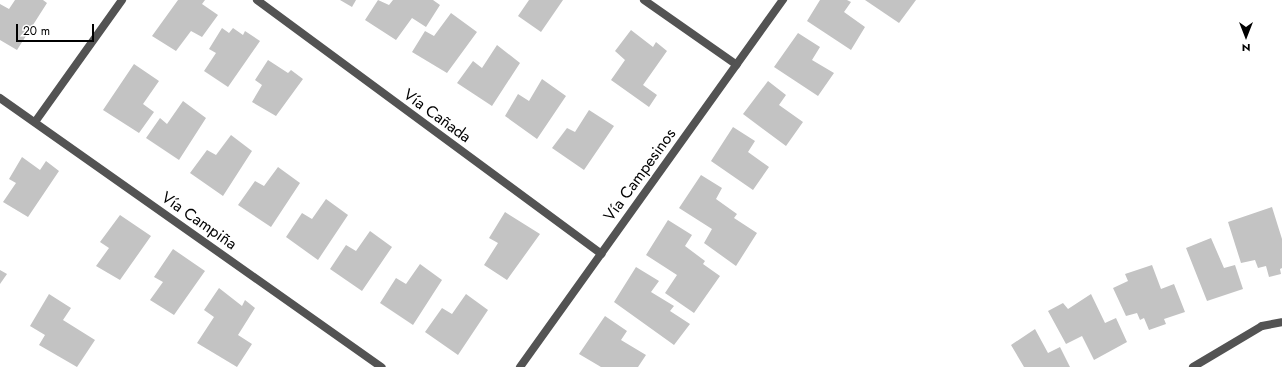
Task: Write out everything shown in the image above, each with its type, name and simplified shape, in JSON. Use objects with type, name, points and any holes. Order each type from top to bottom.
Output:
[{"type":"street","points":[[35,122],[122,0]]},
{"type":"street","name":"Vía Cañada","points":[[257,0],[601,254]]},
{"type":"street","points":[[644,0],[737,65]]},
{"type":"street","name":"Vía Campesinos","points":[[520,367],[783,0]]},
{"type":"street","name":"Vía Campiña","points":[[0,98],[382,367]]},
{"type":"street","points":[[1193,367],[1262,326],[1282,322]]},
{"type":"building","points":[[15,0],[43,0],[47,3],[17,50],[0,40],[0,4],[9,9]]},
{"type":"building","points":[[178,0],[205,0],[202,4],[218,15],[202,37],[191,31],[176,51],[152,36]]},
{"type":"building","points":[[340,0],[356,0],[352,7]]},
{"type":"building","points":[[378,0],[389,5],[393,0],[433,0],[440,5],[426,27],[412,18],[396,40],[365,20]]},
{"type":"building","points":[[529,0],[563,0],[541,32],[518,16]]},
{"type":"building","points":[[820,0],[847,0],[851,2],[844,12],[865,27],[851,50],[807,21]]},
{"type":"building","points":[[865,0],[916,0],[899,23]]},
{"type":"building","points":[[451,13],[477,32],[447,73],[412,52],[425,31],[434,36]]},
{"type":"building","points":[[222,28],[229,33],[233,28],[243,35],[245,31],[260,41],[228,87],[204,71],[216,53],[209,49]]},
{"type":"building","points":[[631,30],[653,47],[656,42],[667,51],[643,85],[657,95],[649,107],[611,80],[625,60],[615,51]]},
{"type":"building","points":[[798,33],[820,47],[812,60],[834,73],[818,96],[774,67]]},
{"type":"building","points":[[497,45],[520,63],[492,106],[457,83],[473,61],[482,68]]},
{"type":"building","points":[[268,60],[288,73],[291,70],[303,79],[276,116],[252,102],[262,85],[255,80]]},
{"type":"building","points":[[134,64],[159,81],[143,104],[154,112],[139,133],[103,110]]},
{"type":"building","points":[[542,79],[566,96],[537,139],[505,116],[518,94],[529,101]]},
{"type":"building","points":[[768,81],[786,95],[779,105],[803,122],[786,146],[743,114]]},
{"type":"building","points":[[183,101],[206,118],[179,160],[146,138],[160,118],[167,124]]},
{"type":"building","points":[[589,110],[614,126],[584,170],[552,148],[567,128],[575,132]]},
{"type":"building","points":[[733,127],[755,141],[748,152],[769,167],[753,190],[711,161]]},
{"type":"building","points":[[231,135],[252,151],[223,196],[190,173],[207,150],[216,155]]},
{"type":"building","points":[[22,157],[40,170],[46,161],[59,171],[28,217],[3,202],[16,183],[9,179]]},
{"type":"building","points":[[278,167],[300,183],[271,227],[238,205],[255,181],[264,186]]},
{"type":"building","points":[[701,175],[722,188],[716,199],[737,214],[734,218],[757,233],[736,266],[704,243],[712,229],[679,208]]},
{"type":"building","points":[[326,199],[348,215],[318,260],[286,237],[302,213],[312,219]]},
{"type":"building","points":[[1272,207],[1282,239],[1282,268],[1280,269],[1281,274],[1269,277],[1266,266],[1258,268],[1255,260],[1241,263],[1228,222]]},
{"type":"building","points":[[505,212],[540,234],[507,280],[484,265],[498,243],[489,238]]},
{"type":"building","points":[[120,215],[151,236],[120,280],[96,266],[109,248],[100,242]]},
{"type":"building","points":[[668,220],[692,235],[685,246],[705,261],[703,264],[720,276],[694,313],[665,293],[677,275],[646,255]]},
{"type":"building","points":[[370,231],[392,247],[362,291],[330,269],[346,245],[356,251]]},
{"type":"building","points":[[1211,238],[1224,268],[1235,265],[1243,289],[1207,301],[1186,248]]},
{"type":"building","points":[[173,249],[205,271],[174,315],[150,300],[163,282],[154,277]]},
{"type":"building","points":[[420,264],[442,280],[413,325],[380,303],[396,278],[406,284]]},
{"type":"building","points":[[1152,265],[1161,289],[1174,284],[1185,312],[1164,319],[1166,324],[1149,330],[1144,318],[1140,320],[1137,313],[1126,316],[1113,288],[1128,281],[1125,274]]},
{"type":"building","points":[[636,267],[659,281],[651,292],[674,306],[670,311],[690,324],[674,345],[614,302]]},
{"type":"building","points":[[0,270],[7,274],[0,284]]},
{"type":"building","points":[[219,288],[242,306],[245,300],[255,308],[238,335],[252,344],[237,367],[197,343],[214,317],[204,310]]},
{"type":"building","points":[[49,294],[71,308],[63,320],[95,340],[77,367],[39,345],[45,335],[30,326]]},
{"type":"building","points":[[466,294],[488,310],[458,355],[425,332],[442,308],[452,314]]},
{"type":"building","points":[[1091,294],[1105,323],[1116,318],[1127,342],[1094,360],[1082,336],[1066,344],[1048,311],[1063,303],[1068,309]]},
{"type":"building","points":[[605,316],[627,331],[621,340],[646,355],[638,367],[601,367],[579,354]]},
{"type":"building","points":[[1035,329],[1048,353],[1060,347],[1070,367],[1024,367],[1011,345]]}]
